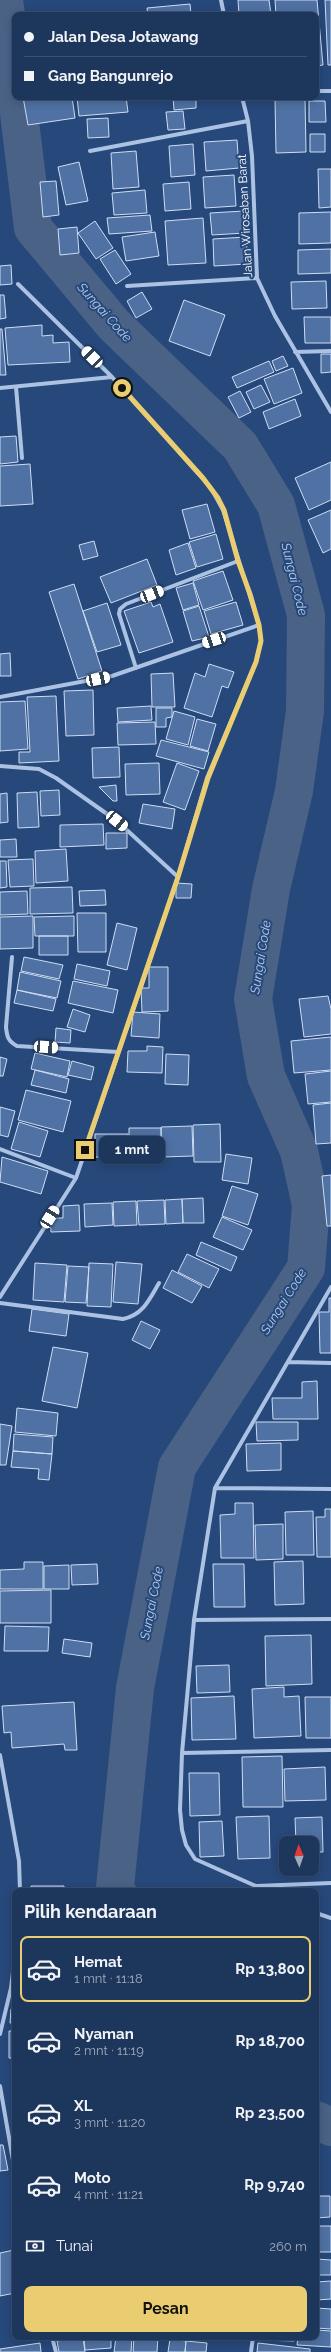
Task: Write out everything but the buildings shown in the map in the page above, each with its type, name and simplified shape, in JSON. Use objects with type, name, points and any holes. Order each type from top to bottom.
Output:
[{"type":"street","points":[[221,0],[223,12]]},
{"type":"street","points":[[319,91],[331,91]]},
{"type":"street","name":"Jalan Wirosaban Barat","points":[[243,100],[248,121],[252,156],[257,278],[274,316],[331,412]]},
{"type":"street","points":[[90,151],[248,121]]},
{"type":"street","points":[[127,286],[257,278]]},
{"type":"street","points":[[0,1297],[76,1178],[178,877],[208,778],[256,662],[260,645],[259,625],[238,561],[224,510],[211,488],[112,377],[18,284]]},
{"type":"street","points":[[295,352],[331,351]]},
{"type":"street","points":[[0,388],[112,377]]},
{"type":"street","points":[[16,387],[22,458]]},
{"type":"street","points":[[136,668],[119,614],[120,609],[126,604],[238,561]]},
{"type":"street","points":[[0,697],[71,685],[112,676],[259,625]]},
{"type":"street","points":[[0,766],[26,767],[46,772],[117,821],[178,877]]},
{"type":"street","points":[[12,957],[6,1027],[7,1036],[11,1042],[17,1046],[118,1052]]},
{"type":"street","points":[[0,1149],[76,1178]]},
{"type":"street","points":[[0,1303],[123,1319],[134,1317],[143,1310],[159,1283]]},
{"type":"street","points":[[260,1888],[194,1859],[190,1853],[182,1830],[180,1810],[182,1753],[194,1620],[215,1488],[331,1287]]},
{"type":"street","points":[[288,1362],[331,1363]]},
{"type":"street","points":[[215,1488],[331,1489]]},
{"type":"street","points":[[194,1620],[331,1620]]},
{"type":"street","points":[[182,1753],[331,1750]]},
{"type":"street","points":[[0,1755],[19,1862],[20,1888]]},
{"type":"street","points":[[255,1886],[331,1883]]},
{"type":"street","points":[[319,1914],[331,1918]]},
{"type":"street","points":[[0,2034],[12,1980]]},
{"type":"street","points":[[0,2086],[12,2147]]},
{"type":"street","points":[[53,2340],[56,2352]]},
{"type":"street","points":[[252,2352],[253,2340]]},
{"type":"waterway","name":"Sungai Code","points":[[4,0],[12,61]]},
{"type":"waterway","name":"Sungai Code","points":[[17,100],[33,228],[114,325],[240,446],[276,505],[306,615],[305,711],[294,791],[271,889],[253,999],[266,1076],[299,1151],[311,1205],[306,1268],[177,1467],[135,1688],[116,1888]]},
{"type":"waterway","name":"Sungai Code","points":[[319,2121],[331,2127]]},
{"type":"route","points":[[85,1150],[178,877],[208,778],[256,662],[261,641],[259,625],[250,594],[238,561],[224,510],[218,498],[203,478],[169,439],[122,388]]}]
